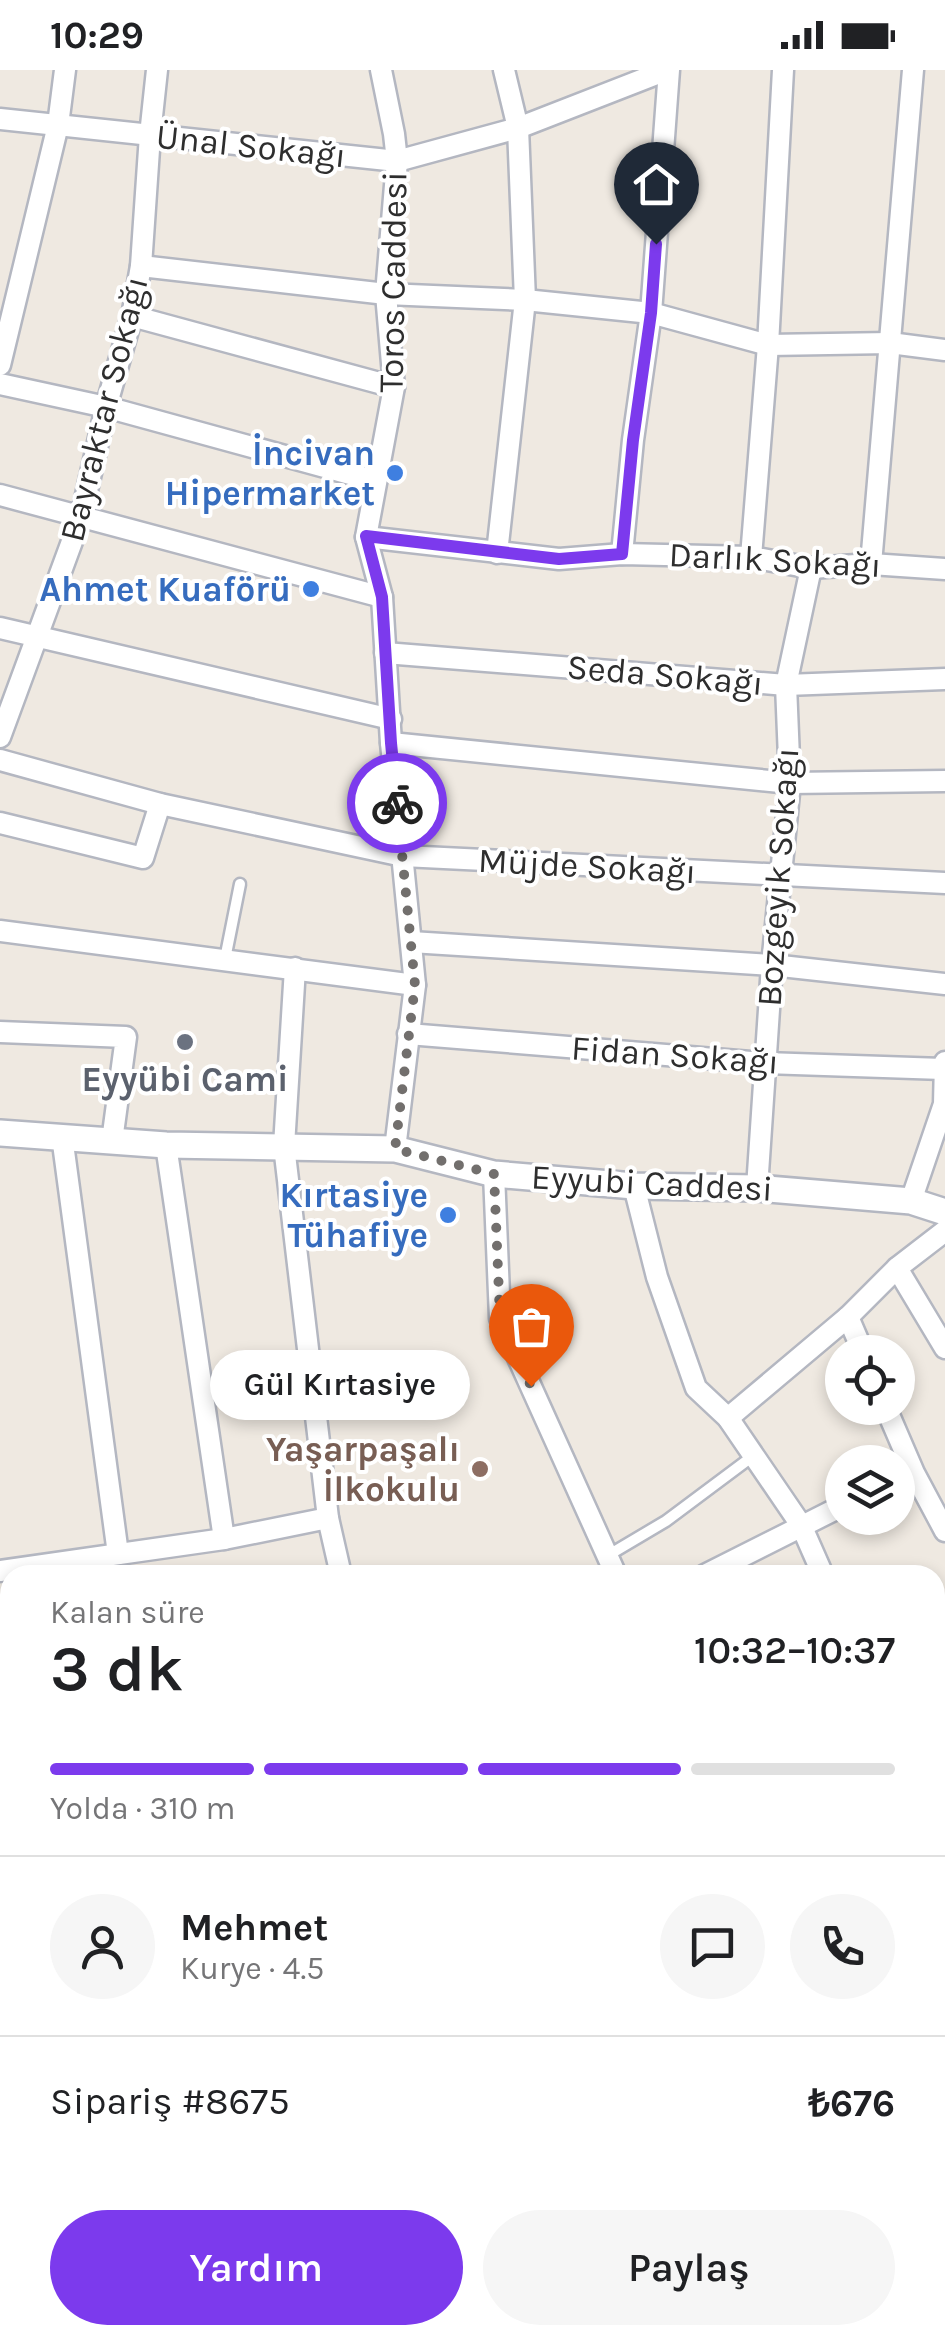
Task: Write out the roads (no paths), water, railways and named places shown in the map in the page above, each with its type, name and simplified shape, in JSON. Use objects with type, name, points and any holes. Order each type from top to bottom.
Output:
[{"type":"street","points":[[0,365],[58,125],[65,70]]},
{"type":"street","name":"Bayraktar Sokağı","points":[[0,737],[81,517],[132,316],[141,266],[157,70]]},
{"type":"street","name":"Toros Caddesi","points":[[381,70],[397,161],[386,294],[394,386],[366,536],[382,597],[391,743],[415,985],[395,1149]]},
{"type":"street","points":[[497,553],[525,300],[518,128],[504,70]]},
{"type":"street","points":[[622,554],[651,313],[668,70]]},
{"type":"street","name":"Ünal Sokağı","points":[[0,119],[397,161],[518,128],[668,70]]},
{"type":"street","points":[[751,557],[768,345],[783,70]]},
{"type":"street","points":[[871,564],[912,70]]},
{"type":"street","points":[[141,266],[386,294],[525,300],[651,313],[768,345],[890,343],[945,350]]},
{"type":"street","points":[[132,316],[394,386]]},
{"type":"street","points":[[0,384],[106,407],[376,481]]},
{"type":"street","points":[[0,495],[382,597]]},
{"type":"street","name":"Darlık Sokağı","points":[[366,536],[559,559],[622,554],[751,557],[811,568],[871,564],[945,569]]},
{"type":"street","name":"Bozgeyik Sokağı","points":[[756,1188],[790,782],[786,684],[811,568]]},
{"type":"street","points":[[0,628],[391,719]]},
{"type":"street","name":"Seda Sokağı","points":[[385,653],[786,684],[945,679]]},
{"type":"street","points":[[391,743],[790,782],[945,781]]},
{"type":"street","name":"Müjde Sokağı","points":[[0,760],[160,804],[403,856],[945,883]]},
{"type":"street","points":[[0,823],[143,858],[160,804]]},
{"type":"street","points":[[0,931],[415,985]]},
{"type":"street","points":[[411,942],[772,965],[945,984]]},
{"type":"street","points":[[295,968],[284,1146],[328,1518],[339,1565]]},
{"type":"street","points":[[0,1032],[126,1036],[112,1141]]},
{"type":"street","name":"Fidan Sokağı","points":[[408,1034],[765,1063],[944,1066]]},
{"type":"street","points":[[911,1201],[944,1104],[944,1066]]},
{"type":"street","name":"Eyyubi Caddesi","points":[[0,1133],[166,1145],[395,1149],[494,1174],[911,1201],[945,1212]]},
{"type":"street","points":[[62,1136],[118,1554]]},
{"type":"street","points":[[166,1145],[224,1540]]},
{"type":"street","points":[[494,1174],[500,1318],[612,1565]]},
{"type":"street","points":[[634,1186],[657,1277],[696,1388],[728,1418],[754,1455],[801,1525],[819,1565]]},
{"type":"street","points":[[728,1418],[848,1317],[897,1268],[945,1231]]},
{"type":"street","points":[[897,1268],[945,1348]]},
{"type":"street","points":[[848,1317],[856,1335]]},
{"type":"street","points":[[915,1489],[945,1531]]},
{"type":"street","points":[[724,1565],[825,1514]]},
{"type":"street","points":[[66,1565],[224,1540],[328,1518]]},
{"type":"lane","points":[[225,959],[240,884]]},
{"type":"lane","points":[[612,1565],[754,1455]]},
{"type":"place","name":"İncivan Hipermarket","points":[[395,473]]},
{"type":"place","name":"Ahmet Kuaförü","points":[[311,589]]},
{"type":"place","name":"Eyyübi Cami","points":[[185,1042]]},
{"type":"place","name":"Kırtasiye Tühafiye","points":[[448,1215]]},
{"type":"place","name":"Gül Kırtasiye","points":[[531,1386]]},
{"type":"place","name":"Yaşarpaşalı İlkokulu","points":[[480,1469]]}]
